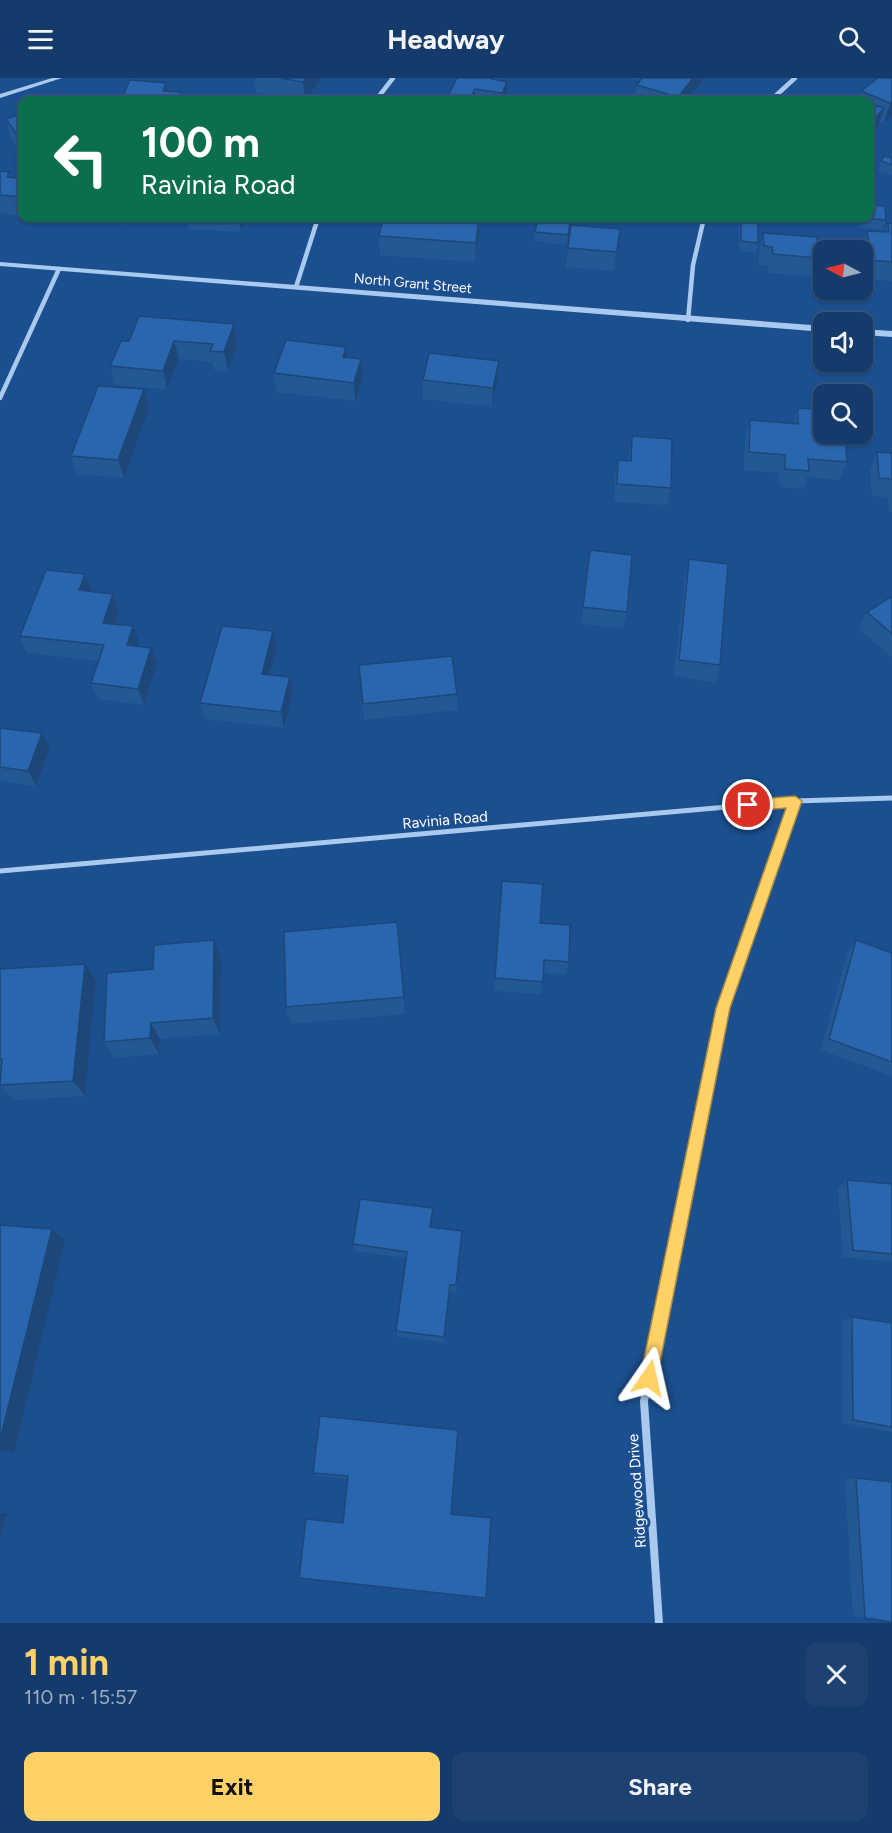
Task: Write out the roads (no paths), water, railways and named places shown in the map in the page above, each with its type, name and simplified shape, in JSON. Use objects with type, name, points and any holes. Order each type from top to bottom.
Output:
[{"type":"street","points":[[0,96],[59,78]]},
{"type":"street","points":[[379,96],[393,78]]},
{"type":"street","points":[[775,96],[795,78]]},
{"type":"street","points":[[296,287],[317,222]]},
{"type":"street","points":[[688,320],[693,266],[703,222]]},
{"type":"street","name":"North Grant Street","points":[[0,264],[813,328]]},
{"type":"street","points":[[0,398],[59,269]]},
{"type":"street","points":[[873,333],[892,334]]},
{"type":"street","name":"Ravinia Road","points":[[0,871],[795,801],[892,798]]},
{"type":"street","name":"Ridgewood Drive","points":[[659,1623],[644,1401],[723,1008],[795,801]]}]
